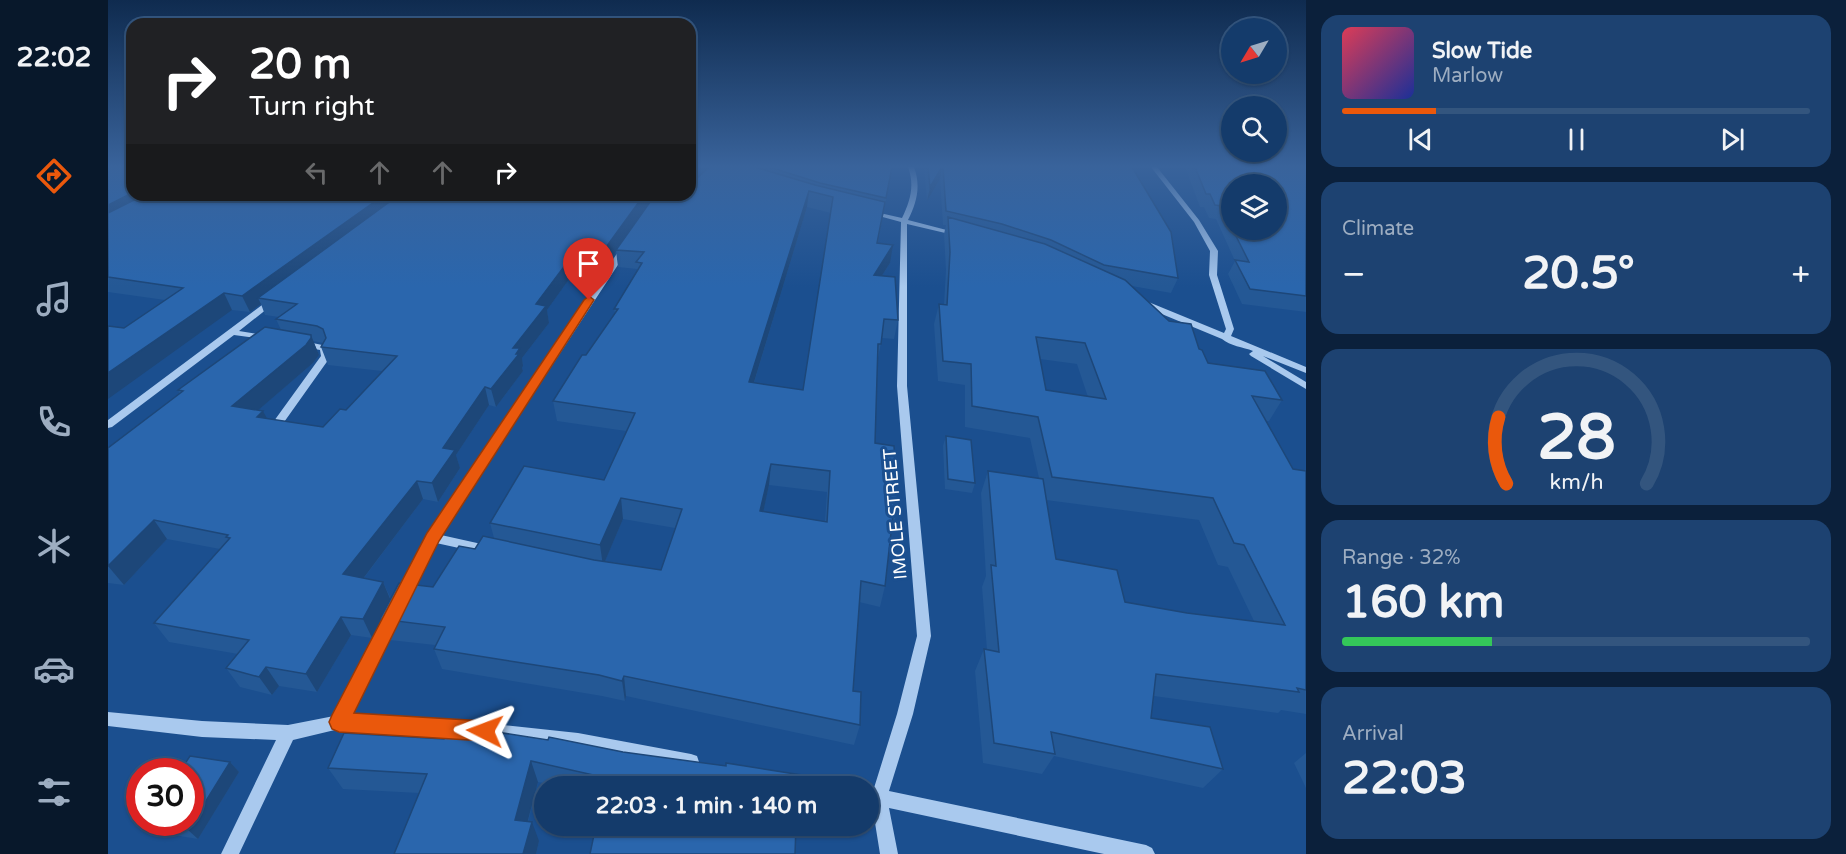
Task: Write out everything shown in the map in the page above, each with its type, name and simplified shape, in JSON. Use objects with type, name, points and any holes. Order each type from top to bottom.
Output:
[{"type":"street","name":"IMOLE STREET","points":[[879,783],[905,714],[924,636],[902,386],[904,222],[912,207]]},
{"type":"street","points":[[1186,207],[1197,221],[1214,251],[1214,275],[1230,329],[1226,338]]},
{"type":"street","points":[[860,210],[964,235]]},
{"type":"street","points":[[339,722],[432,538],[629,242]]},
{"type":"street","points":[[108,425],[285,292]]},
{"type":"street","points":[[1136,301],[1306,370]]},
{"type":"street","points":[[232,332],[278,340]]},
{"type":"street","points":[[1226,338],[1306,386]]},
{"type":"street","points":[[278,423],[326,356],[324,348],[289,342]]},
{"type":"street","points":[[432,538],[500,552]]},
{"type":"street","points":[[108,719],[202,729],[288,733],[339,722],[485,731],[578,741],[705,765]]},
{"type":"street","points":[[230,854],[288,733]]},
{"type":"street","points":[[879,797],[1146,854]]},
{"type":"street","name":"IMOLE STREET","points":[[879,815],[889,854]]},
{"type":"building","points":[[120,207],[367,207],[242,296],[224,293],[108,373],[108,326],[124,328],[183,288],[108,277],[108,213]]},
{"type":"building","points":[[383,207],[635,207],[604,250],[578,248],[536,304],[546,306],[513,348],[520,348],[516,354],[519,354],[491,389],[485,387],[443,448],[455,450],[432,483],[417,481],[343,574],[383,582],[363,619],[341,617],[306,674],[266,667],[259,677],[226,668],[249,640],[154,623],[230,538],[226,537],[228,535],[154,520],[108,566],[108,448],[183,391],[178,390],[265,327],[311,335],[306,345],[232,406],[263,411],[257,417],[323,427],[340,409],[346,410],[397,356],[321,347],[326,338],[323,329],[276,319],[297,304],[258,298]]},
{"type":"building","points":[[647,207],[804,207],[749,382],[803,390],[831,207],[884,207],[877,243],[893,245],[874,275],[895,277],[898,320],[884,319],[881,344],[878,344],[875,443],[894,446],[898,507],[894,506],[885,586],[861,581],[853,691],[861,692],[860,725],[624,676],[622,681],[599,675],[434,649],[445,627],[380,619],[399,583],[433,587],[459,546],[475,549],[483,536],[594,560],[661,570],[682,509],[621,498],[600,545],[490,523],[524,466],[604,480],[635,413],[553,401],[582,355],[586,355],[618,309],[614,309],[642,263],[636,262],[644,252],[616,250]],"holes":[[[771,464],[830,471],[827,522],[760,511]]]},
{"type":"building","points":[[946,207],[1156,207],[1171,232],[1178,278],[1104,265],[1051,240],[1002,224],[946,211]]},
{"type":"building","points":[[1287,207],[1306,207],[1306,296],[1250,289],[1235,260],[1249,262],[1238,240],[1287,240]]},
{"type":"building","points":[[948,217],[1045,244],[1125,280],[1169,321],[1191,324],[1199,349],[1202,350],[1208,363],[1265,371],[1282,400],[1252,396],[1293,469],[1306,471],[1306,690],[1297,688],[1299,692],[1156,674],[1151,718],[1210,727],[1223,769],[1051,732],[1055,754],[994,743],[984,649],[999,652],[991,565],[996,566],[988,471],[1043,479],[1056,559],[1117,570],[1125,602],[1187,613],[1285,625],[1244,545],[1234,543],[1213,498],[1052,477],[1038,417],[972,406],[971,364],[943,361],[939,304],[947,305],[950,252]],"holes":[[[1036,337],[1085,343],[1106,399],[1046,390]]]},
{"type":"building","points":[[946,436],[971,440],[975,483],[948,479]]},
{"type":"building","points":[[451,725],[548,740],[549,737],[623,752],[726,766],[726,763],[808,776],[598,776],[531,761],[515,820],[532,822],[523,854],[394,854],[427,774],[328,768],[344,733],[444,739]]},
{"type":"building","points":[[204,758],[230,762],[204,804]]},
{"type":"building","points":[[594,836],[796,836],[795,854],[590,854]]},
{"type":"route","points":[[485,731],[339,722],[432,538],[589,300]]}]
